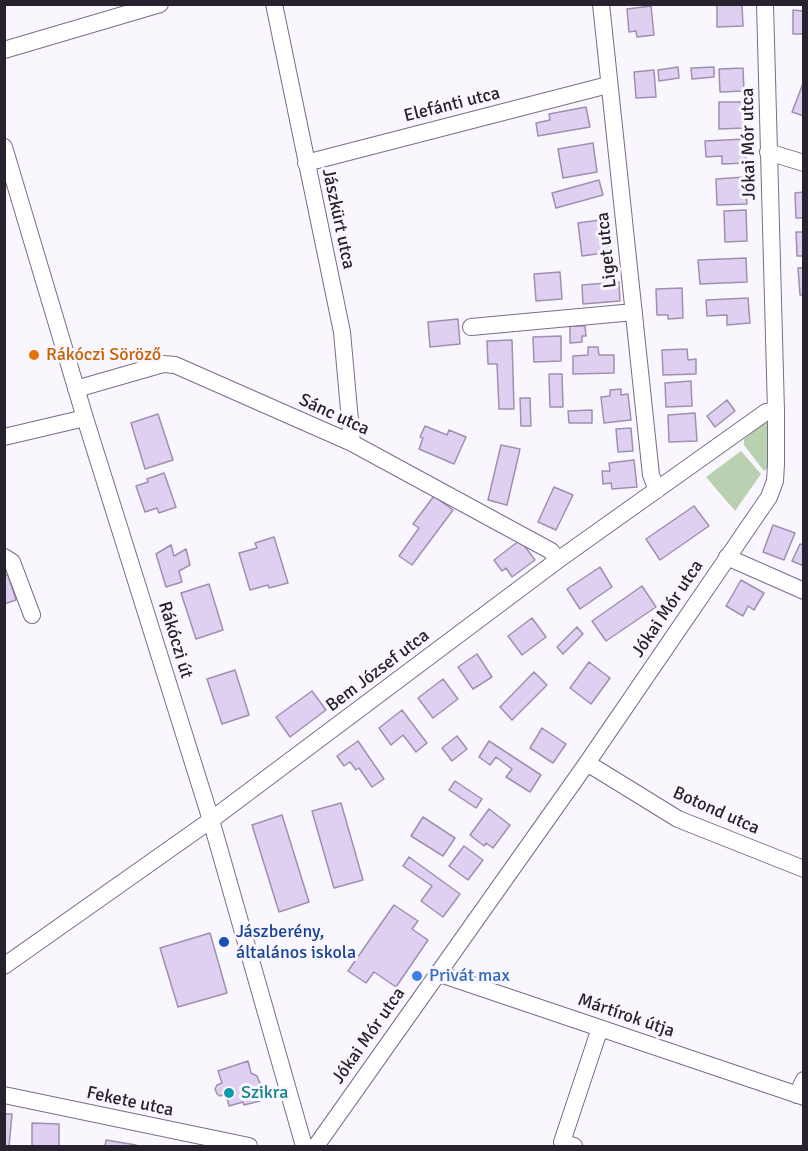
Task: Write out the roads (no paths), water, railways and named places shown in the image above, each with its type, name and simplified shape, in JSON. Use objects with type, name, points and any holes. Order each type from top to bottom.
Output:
[{"type":"street","points":[[4,50],[160,4]]},
{"type":"street","name":"Jászkürt utca","points":[[274,4],[342,332],[352,443]]},
{"type":"street","name":"Liget utca","points":[[601,4],[651,475],[657,490]]},
{"type":"street","name":"Jókai Mór utca","points":[[316,1146],[586,763],[769,497],[775,481],[776,411],[765,4]]},
{"type":"street","name":"Elefánti utca","points":[[306,163],[608,85]]},
{"type":"street","name":"Rákóczi út","points":[[4,147],[76,389],[211,820],[304,1146]]},
{"type":"street","points":[[768,152],[804,163]]},
{"type":"street","points":[[471,327],[634,312]]},
{"type":"street","name":"Sánc utca","points":[[76,389],[163,364],[175,365],[352,443],[551,551],[558,560]]},
{"type":"street","name":"Bem József utca","points":[[4,966],[211,820],[558,560],[766,412],[776,411]]},
{"type":"street","points":[[4,437],[85,418]]},
{"type":"street","points":[[4,557],[12,562],[32,615]]},
{"type":"street","points":[[727,557],[804,591]]},
{"type":"street","name":"Botond utca","points":[[586,763],[678,819],[804,869]]},
{"type":"street","name":"Mártírok útja","points":[[437,973],[600,1028],[802,1090]]},
{"type":"street","points":[[574,1146],[562,1142],[600,1028]]},
{"type":"street","name":"Fekete utca","points":[[4,1095],[249,1146]]},
{"type":"place","name":"Rákóczi Söröző","points":[[34,355]]},
{"type":"place","name":"Jászberény, általános iskola","points":[[224,942]]},
{"type":"place","name":"Privát max","points":[[417,976]]},
{"type":"place","name":"Szikra","points":[[229,1093]]}]
